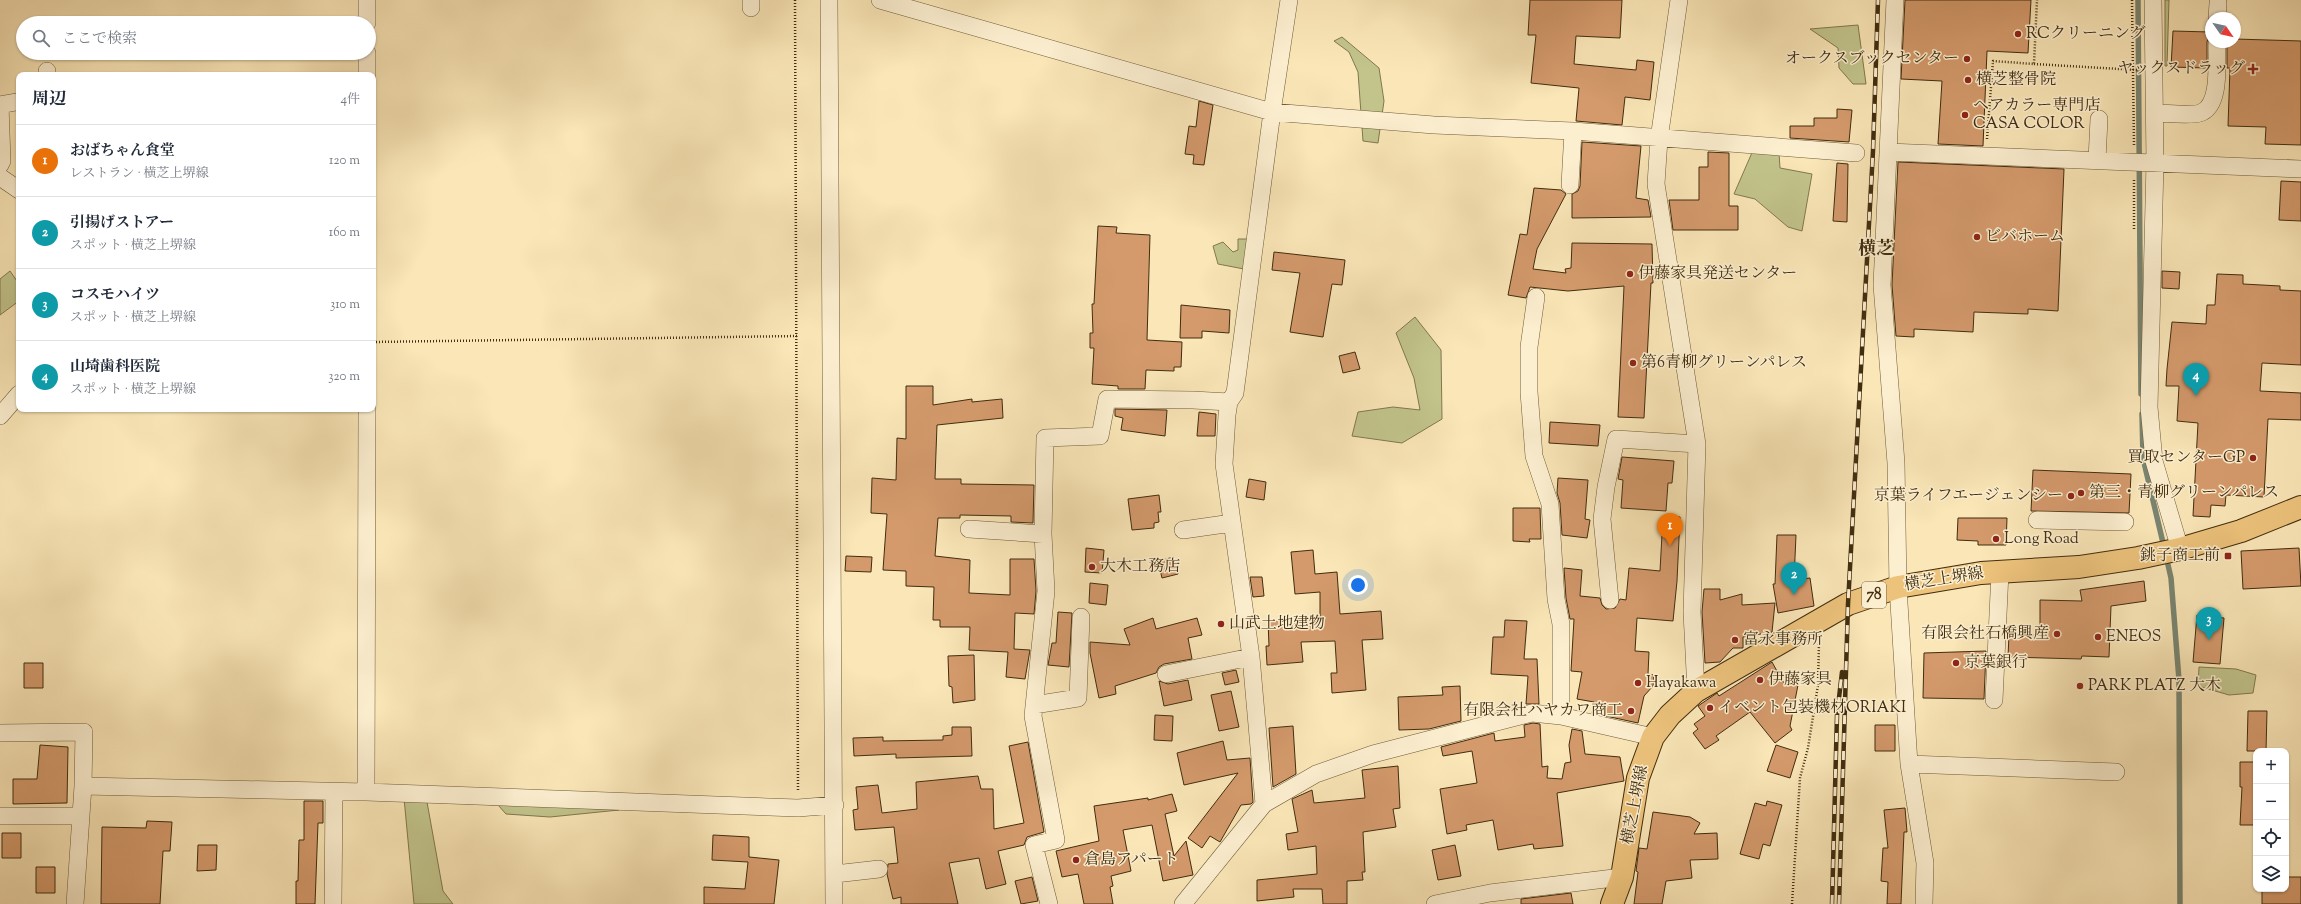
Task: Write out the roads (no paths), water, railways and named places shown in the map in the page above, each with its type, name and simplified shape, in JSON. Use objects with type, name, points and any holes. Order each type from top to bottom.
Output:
[{"type":"main road","name":"横芝上堺線","points":[[1612,904],[1622,877],[1638,778],[1653,737],[1670,715],[1696,691],[1848,604],[1898,587],[2000,572],[2079,567],[2180,549],[2241,531],[2301,507]]},
{"type":"street","points":[[367,0],[367,16]]},
{"type":"street","points":[[829,0],[835,805],[834,904]]},
{"type":"street","points":[[880,0],[1272,112],[1434,125],[1573,131],[1659,139],[1856,153]]},
{"type":"street","points":[[1264,804],[1250,657],[1224,464],[1229,402],[1235,393],[1272,112],[1289,0]]},
{"type":"street","points":[[1678,0],[1659,139],[1656,184],[1659,212],[1697,444],[1692,612],[1696,691]]},
{"type":"street","points":[[1895,0],[1882,285],[1896,464],[1898,587],[1909,764],[1925,863],[1924,904]]},
{"type":"street","points":[[2153,0],[2154,112],[2142,162],[2149,407],[2154,461],[2180,549]]},
{"type":"street","points":[[2154,112],[2200,113],[2211,106],[2216,96],[2217,48]]},
{"type":"street","points":[[367,60],[367,72]]},
{"type":"street","points":[[0,165],[2,161],[6,104]]},
{"type":"street","points":[[2097,160],[2099,118]]},
{"type":"street","points":[[1570,184],[1573,131]]},
{"type":"street","points":[[1888,152],[2301,169]]},
{"type":"street","points":[[0,177],[16,188]]},
{"type":"street","points":[[1536,297],[1529,347],[1529,392],[1534,456],[1550,504],[1556,600],[1561,624],[1561,716]]},
{"type":"street","points":[[0,416],[16,397]]},
{"type":"street","points":[[1049,904],[1034,845],[1056,840],[1033,716],[1046,591],[1043,534],[1045,438],[1100,436],[1107,399],[1229,402]]},
{"type":"street","points":[[366,792],[367,412]]},
{"type":"street","points":[[1610,600],[1602,519],[1606,487],[1616,439],[1697,444]]},
{"type":"street","points":[[2037,520],[2125,522]]},
{"type":"street","points":[[1183,530],[1232,523]]},
{"type":"street","points":[[969,529],[1043,534]]},
{"type":"street","points":[[1994,700],[2000,572]]},
{"type":"street","points":[[1034,705],[1078,698],[1081,617]]},
{"type":"street","points":[[1166,674],[1250,657]]},
{"type":"street","points":[[1184,904],[1264,804],[1316,774],[1373,754],[1532,713],[1561,716],[1653,737]]},
{"type":"street","points":[[0,733],[84,732],[83,786],[75,904]]},
{"type":"street","points":[[1909,764],[2116,772]]},
{"type":"street","points":[[83,786],[366,792],[798,808],[835,805]]},
{"type":"street","points":[[332,904],[334,792]]},
{"type":"street","points":[[0,816],[81,816]]},
{"type":"street","points":[[835,874],[879,870]]},
{"type":"street","points":[[1435,904],[1490,893],[1622,877]]},
{"type":"waterway","points":[[2138,0],[2141,394]]},
{"type":"waterway","points":[[2142,414],[2143,458],[2164,547]]},
{"type":"waterway","points":[[2166,556],[2171,578],[2179,680],[2180,904]]},
{"type":"railway","points":[[1839,904],[1848,604],[1873,151],[1878,0]]},
{"type":"railway","points":[[1832,904],[1837,715],[1842,672]]},
{"type":"place","name":"RCクリーニング","points":[[2018,34]]},
{"type":"place","name":"オークスブックセンター","points":[[1967,59]]},
{"type":"place","name":"ヤックスドラッグ","points":[[2253,69]]},
{"type":"place","name":"横芝整骨院","points":[[1968,80]]},
{"type":"place","name":"ヘアカラー専門店 CASA COLOR","points":[[1965,115]]},
{"type":"place","name":"ビバホーム","points":[[1977,237]]},
{"type":"place","name":"伊藤家具発送センター","points":[[1630,274]]},
{"type":"place","name":"第6青柳グリーンパレス","points":[[1633,363]]},
{"type":"place","name":"山埼歯科医院","points":[[2196,396]]},
{"type":"place","name":"買取センターGP","points":[[2253,458]]},
{"type":"place","name":"第三・青柳グリーンパレス","points":[[2081,493]]},
{"type":"place","name":"京葉ライフエージェンシー","points":[[2071,496]]},
{"type":"place","name":"Long Road","points":[[1996,539]]},
{"type":"place","name":"おばちゃん食堂","points":[[1670,546]]},
{"type":"place","name":"銚子商工前","points":[[2228,556]]},
{"type":"place","name":"大木工務店","points":[[1092,567]]},
{"type":"place","name":"引揚げストアー","points":[[1794,595]]},
{"type":"place","name":"山武土地建物","points":[[1221,624]]},
{"type":"place","name":"有限会社石橋興産","points":[[2057,634]]},
{"type":"place","name":"ENEOS","points":[[2098,637]]},
{"type":"place","name":"富永事務所","points":[[1735,640]]},
{"type":"place","name":"コスモハイツ","points":[[2209,640]]},
{"type":"place","name":"京葉銀行","points":[[1956,663]]},
{"type":"place","name":"伊藤家具","points":[[1760,680]]},
{"type":"place","name":"Hayakawa","points":[[1638,683]]},
{"type":"place","name":"PARK PLATZ 大木","points":[[2080,686]]},
{"type":"place","name":"イベント包装機材ORIAKI","points":[[1710,708]]},
{"type":"place","name":"有限会社ハヤカワ商工","points":[[1631,711]]},
{"type":"place","name":"倉島アパート","points":[[1076,860]]},
{"type":"district","name":"横芝","points":[[1876,250]]}]
